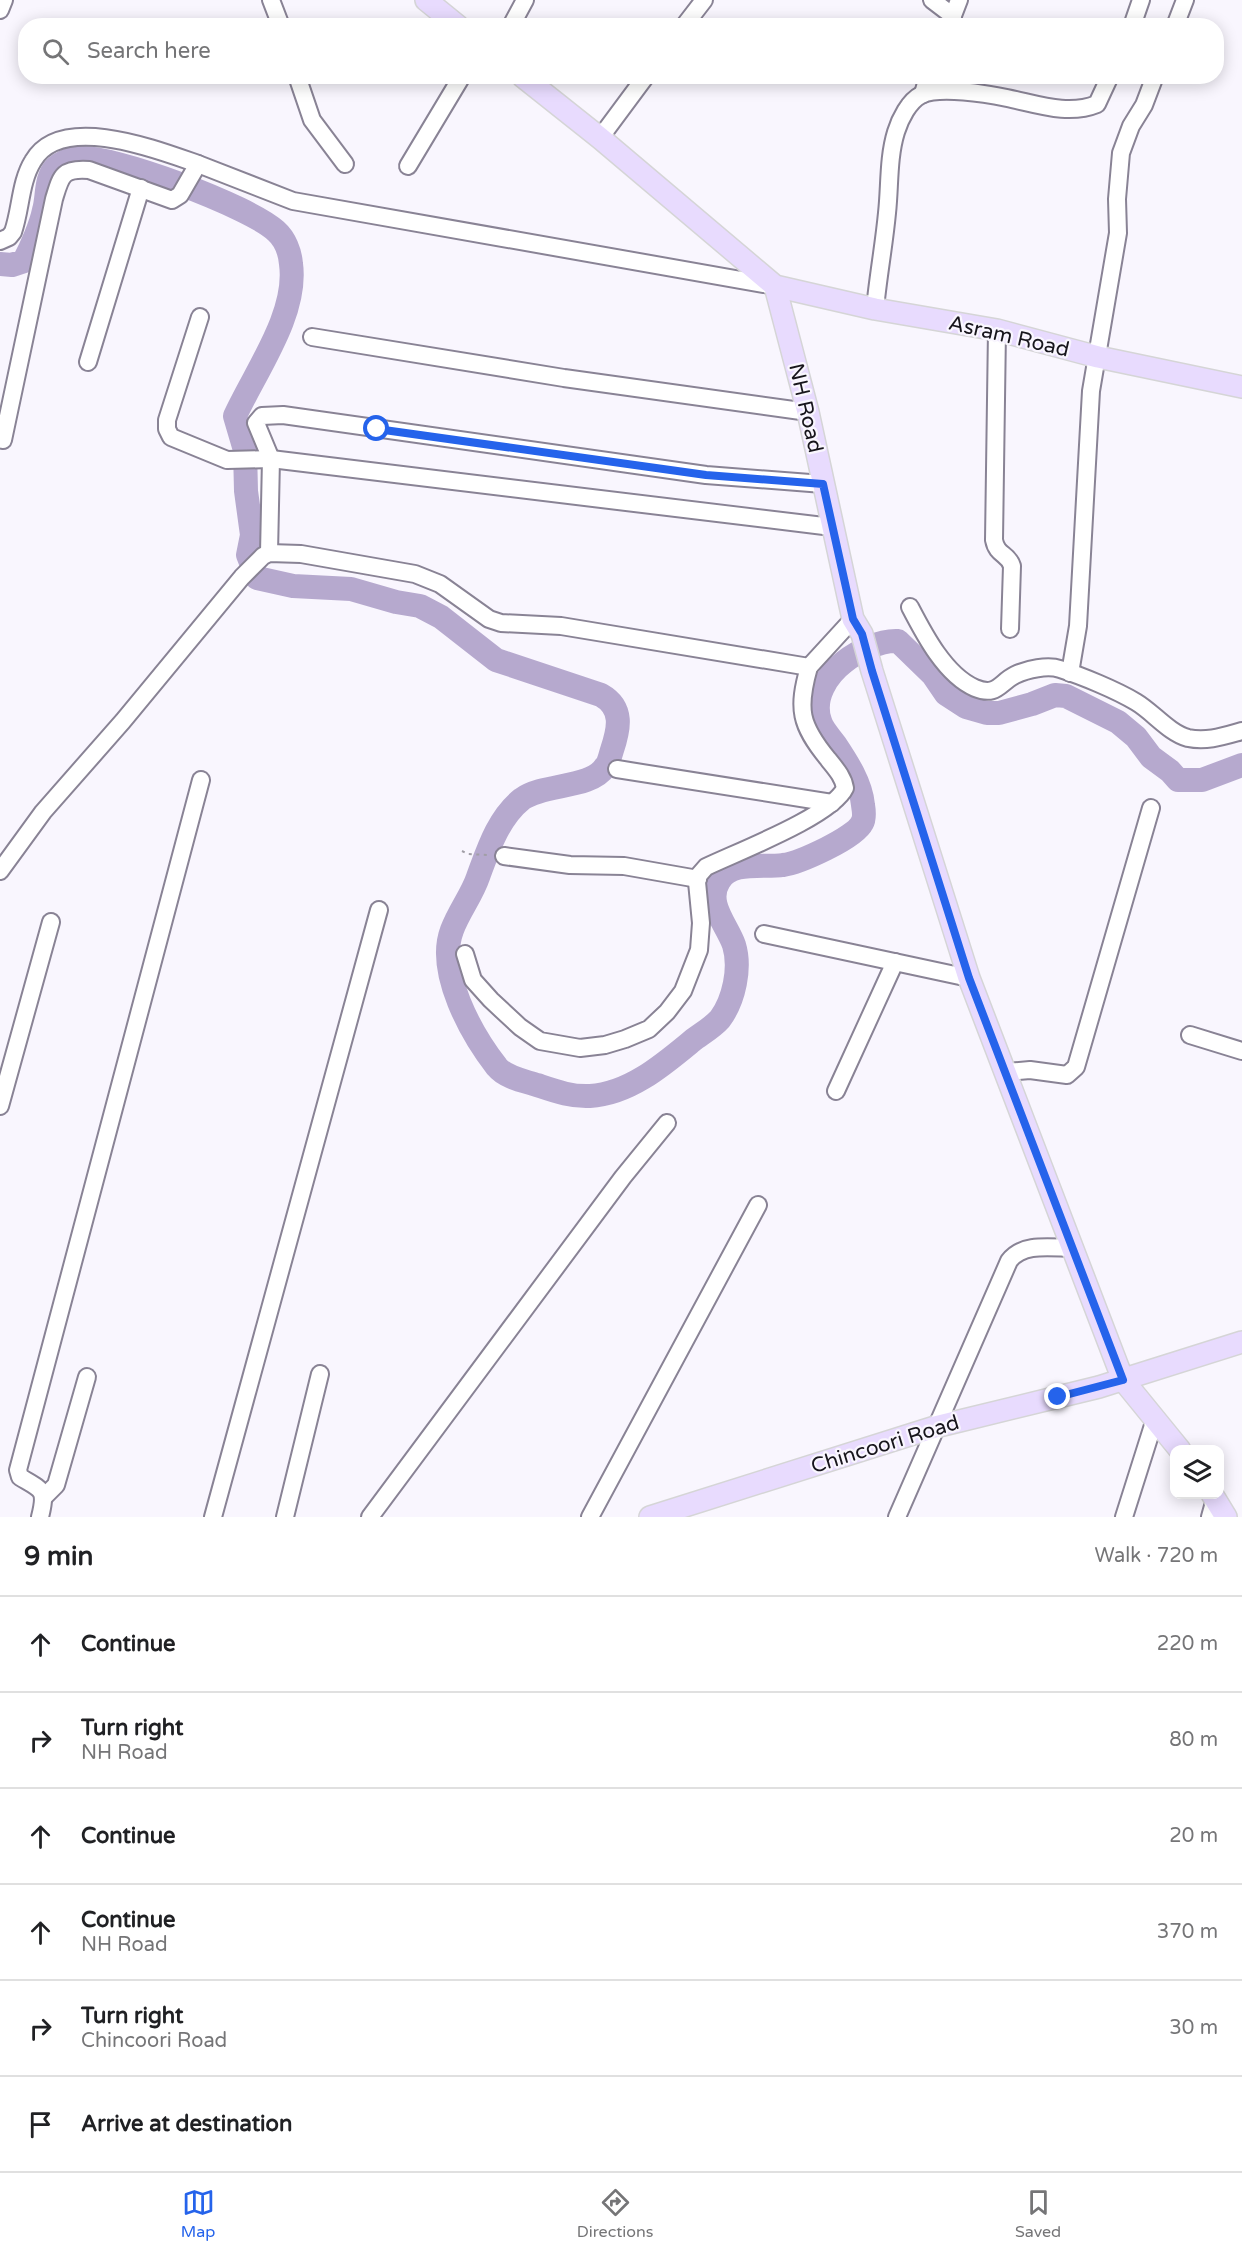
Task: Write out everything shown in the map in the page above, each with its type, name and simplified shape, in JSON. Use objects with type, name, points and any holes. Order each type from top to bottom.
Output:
[{"type":"main road","points":[[426,0],[448,18]]},
{"type":"main road","points":[[532,84],[600,138],[775,286]]},
{"type":"main road","name":"Asram Road","points":[[775,286],[875,309],[997,330],[1098,357],[1242,387]]},
{"type":"main road","name":"NH Road","points":[[775,286],[808,412],[832,527],[857,626],[969,978]]},
{"type":"main road","points":[[969,978],[1123,1380],[1177,1445]]},
{"type":"main road","name":"Chincoori Road","points":[[653,1516],[935,1427],[1123,1380],[1242,1342]]},
{"type":"main road","points":[[1212,1503],[1226,1517]]},
{"type":"street","points":[[0,10],[4,0]]},
{"type":"street","points":[[271,0],[278,18]]},
{"type":"street","points":[[515,18],[525,0]]},
{"type":"street","points":[[690,18],[704,0]]},
{"type":"street","points":[[932,0],[948,18]]},
{"type":"street","points":[[952,18],[959,0]]},
{"type":"street","points":[[1135,18],[1141,0]]},
{"type":"street","points":[[1178,18],[1185,0]]},
{"type":"street","points":[[300,84],[312,120],[345,164]]},
{"type":"street","points":[[408,166],[457,84]]},
{"type":"street","points":[[600,138],[640,84]]},
{"type":"street","points":[[923,94],[926,84]]},
{"type":"street","points":[[875,309],[887,214],[889,172],[896,131],[904,113],[913,101],[923,94],[972,92],[1069,110],[1084,109],[1097,104],[1106,84]]},
{"type":"street","points":[[1070,673],[1078,626],[1091,391],[1118,233],[1117,199],[1121,153],[1131,126],[1144,105],[1152,84]]},
{"type":"street","points":[[0,240],[9,237],[13,232],[28,170],[34,158],[50,144],[81,136],[97,136],[165,152],[192,165],[294,201],[775,286]]},
{"type":"street","points":[[3,440],[60,178],[76,169],[88,170],[172,200],[180,195],[192,165]]},
{"type":"street","points":[[88,362],[141,188]]},
{"type":"street","points":[[200,317],[167,420],[168,434],[227,460],[264,459],[832,527]]},
{"type":"street","points":[[997,330],[994,540],[996,550],[1010,561],[1012,566],[1010,629]]},
{"type":"street","points":[[312,337],[564,378],[808,412]]},
{"type":"street","points":[[266,554],[264,459],[256,423],[262,416],[283,415],[706,475],[823,484]]},
{"type":"street","points":[[0,871],[44,812],[242,577],[266,554],[301,554],[416,574],[440,584],[489,619],[501,623],[561,626],[809,666]]},
{"type":"street","points":[[910,607],[935,650],[960,679],[975,688],[998,689],[1023,671],[1058,668],[1136,702],[1180,735],[1210,740],[1242,731]]},
{"type":"street","points":[[465,954],[473,980],[520,1027],[540,1041],[580,1048],[605,1045],[648,1029],[667,1012],[683,991],[699,950],[701,923],[698,879],[706,867],[800,823],[832,803],[843,793],[845,788],[841,775],[816,744],[803,719],[804,694],[809,666],[857,626]]},
{"type":"street","points":[[617,769],[832,803]]},
{"type":"street","points":[[44,1497],[36,1485],[20,1477],[18,1470],[201,780]]},
{"type":"street","points":[[1006,1072],[1030,1070],[1067,1075],[1076,1067],[1151,808]]},
{"type":"street","points":[[504,856],[570,865],[624,866],[698,879]]},
{"type":"street","points":[[213,1517],[379,910]]},
{"type":"street","points":[[0,1106],[51,922]]},
{"type":"street","points":[[764,934],[969,978]]},
{"type":"street","points":[[836,1091],[895,962]]},
{"type":"street","points":[[1190,1035],[1242,1051]]},
{"type":"street","points":[[370,1517],[623,1177],[667,1124]]},
{"type":"street","points":[[590,1517],[758,1205]]},
{"type":"street","points":[[897,1517],[1009,1261],[1014,1254],[1023,1249],[1074,1248]]},
{"type":"street","points":[[285,1517],[320,1374]]},
{"type":"street","points":[[40,1517],[44,1497],[56,1485],[87,1377]]},
{"type":"street","points":[[1124,1517],[1155,1419]]},
{"type":"path","points":[[462,851],[468,854],[504,856]]},
{"type":"waterway","points":[[0,264],[12,265],[24,261],[41,222],[52,171],[60,164],[74,158],[119,164],[180,184],[239,209],[276,231],[284,242],[290,259],[291,283],[288,303],[273,342],[235,416],[245,450],[246,491],[252,535],[248,555],[257,578],[293,586],[351,589],[396,602],[420,606],[441,617],[496,660],[601,695],[613,706],[618,727],[606,765],[598,774],[589,779],[532,794],[522,799],[506,815],[452,930],[448,947],[449,965],[459,1002],[487,1054],[501,1071],[510,1076],[570,1095],[604,1094],[645,1077],[720,1019],[729,1003],[735,984],[737,964],[734,945],[719,914],[714,897],[715,889],[724,874],[748,866],[783,865],[813,855],[849,836],[863,821],[862,797],[853,773],[822,727],[818,712],[820,696],[827,680],[838,667],[862,650],[884,642],[898,641],[933,675],[946,694],[966,707],[987,713],[999,713],[1055,695],[1066,696],[1118,722],[1136,737],[1151,757],[1178,780],[1202,780],[1242,765]]},
{"type":"route","points":[[377,429],[706,475],[823,484],[853,619],[862,634],[969,978],[1123,1380],[1058,1397]]}]
